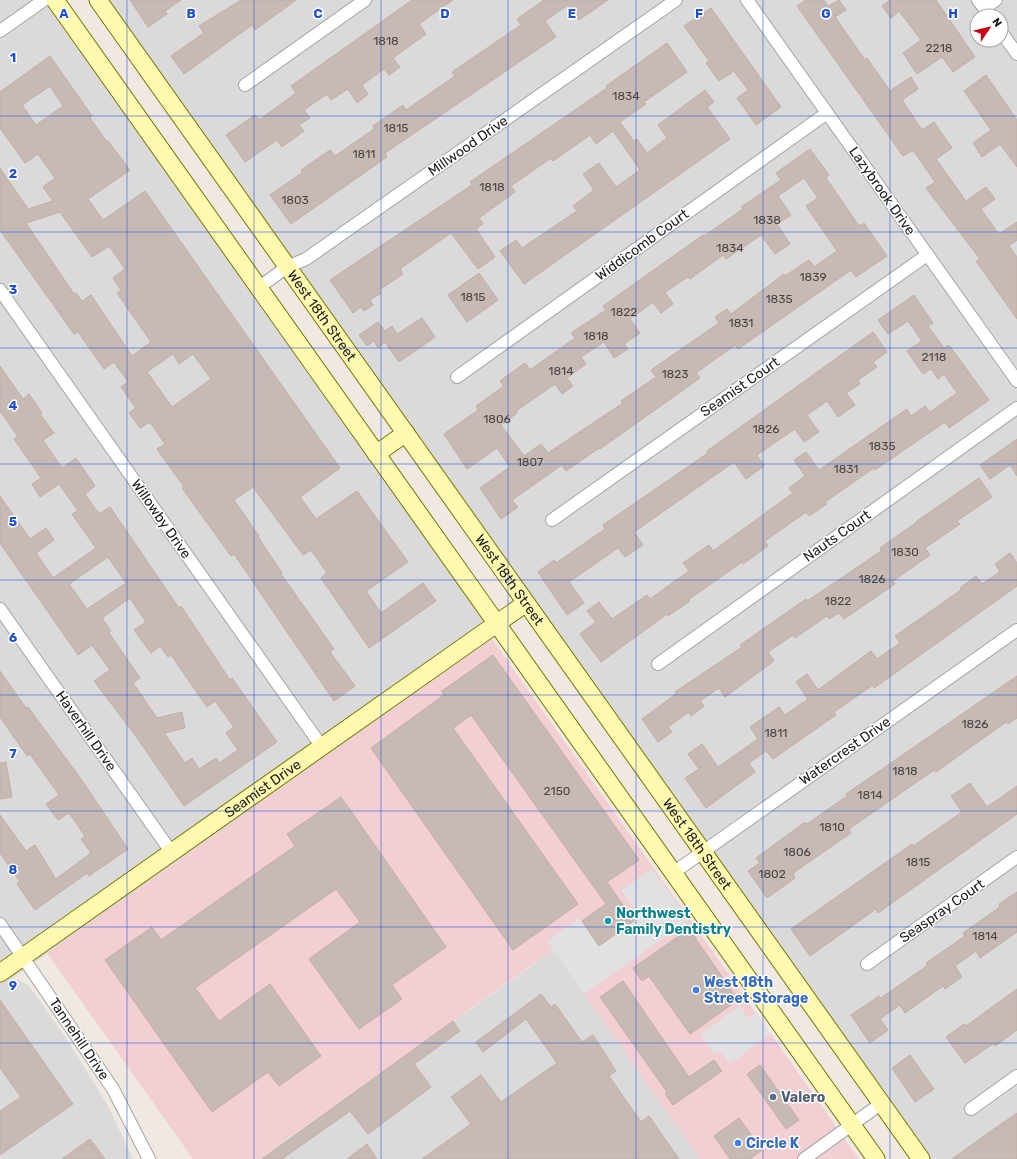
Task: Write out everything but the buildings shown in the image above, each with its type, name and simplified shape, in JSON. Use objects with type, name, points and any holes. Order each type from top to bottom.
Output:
[{"type":"main road","points":[[55,0],[876,1159]]},
{"type":"main road","name":"West 18th Street","points":[[98,0],[921,1159]]},
{"type":"main road","points":[[376,454],[406,433]]},
{"type":"main road","name":"Seamist Drive","points":[[0,973],[526,603]]},
{"type":"street","points":[[0,31],[44,0]]},
{"type":"street","points":[[245,85],[365,0]]},
{"type":"street","name":"Millwood Drive","points":[[258,288],[287,267],[306,259],[676,0]]},
{"type":"street","name":"Lazybrook Drive","points":[[747,0],[1017,381]]},
{"type":"street","points":[[984,8],[996,0]]},
{"type":"street","points":[[1009,43],[1017,54]]},
{"type":"street","name":"Widdicomb Court","points":[[457,377],[827,113]]},
{"type":"street","name":"Seamist Court","points":[[552,520],[927,255]]},
{"type":"street","name":"Willowby Drive","points":[[0,290],[322,747]]},
{"type":"street","name":"Nauts Court","points":[[658,664],[1017,408]]},
{"type":"street","name":"Haverhill Drive","points":[[0,609],[172,852]]},
{"type":"street","name":"Watercrest Drive","points":[[673,873],[1017,630]]},
{"type":"street","name":"Seaspray Court","points":[[867,964],[1017,857]]},
{"type":"street","name":"Tannehill Drive","points":[[0,924],[113,1089],[149,1159]]},
{"type":"street","points":[[971,1109],[1017,1076]]},
{"type":"street","points":[[804,1159],[882,1103]]},
{"type":"shaded area","points":[[0,0],[46,0],[496,636],[10,980],[18,980],[29,986],[64,1035],[107,1104],[133,1159],[0,1159]]},
{"type":"shaded area","points":[[108,0],[1017,0],[1017,1159],[930,1159]]},
{"type":"shaded area","points":[[492,639],[859,1159],[700,1159],[553,950],[259,1159],[193,1159],[47,953]]},
{"type":"shaded area","points":[[652,869],[689,920],[584,994],[547,941],[579,918],[599,946],[640,917],[621,890]]},
{"type":"shaded area","points":[[553,950],[700,1159],[259,1159],[526,970]]},
{"type":"shaded area","points":[[740,1006],[748,1018],[756,1013],[771,1034],[730,1064],[720,1050],[714,1054],[700,1034]]},
{"type":"place","name":"Northwest Family Dentistry","points":[[608,921]]},
{"type":"place","name":"West 18th Street Storage","points":[[696,990]]},
{"type":"place","name":"Valero","points":[[773,1097]]},
{"type":"place","name":"Circle K","points":[[738,1143]]}]
